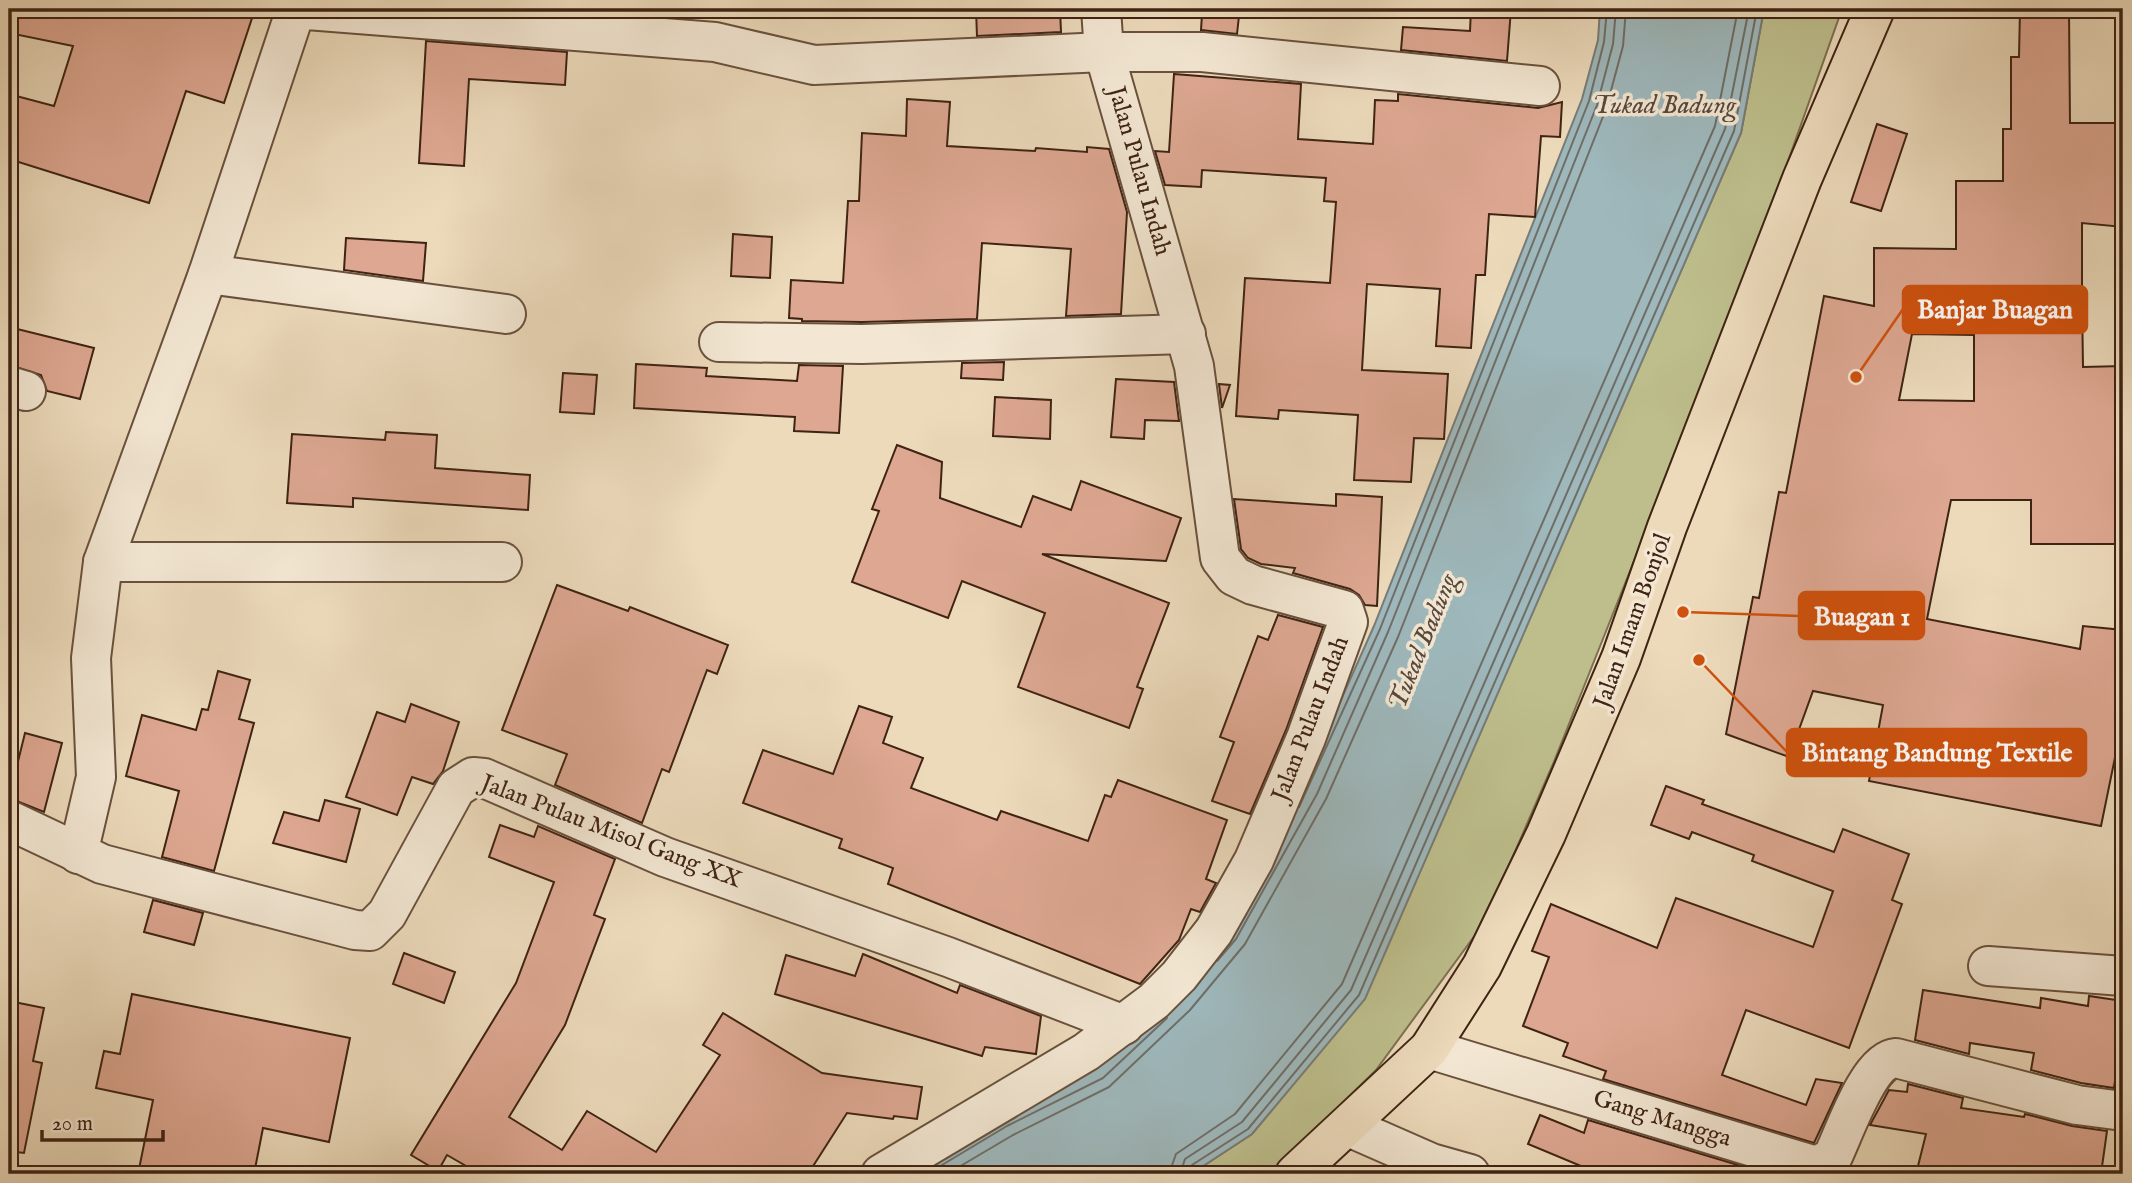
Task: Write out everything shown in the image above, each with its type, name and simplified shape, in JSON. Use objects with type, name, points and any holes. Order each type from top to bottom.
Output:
[{"type":"highway","name":"Jalan Imam Bonjol","points":[[1296,1174],[1429,1049],[1482,966],[1584,750],[1802,179],[1875,9]]},
{"type":"street","name":"Jalan Pulau Indah","points":[[881,1174],[1086,1052],[1124,1025],[1179,976],[1214,931],[1254,860],[1307,738],[1348,622],[1344,610],[1253,585],[1234,576],[1225,568],[1220,558],[1200,404],[1186,334],[1104,52],[1101,9]]},
{"type":"street","points":[[78,854],[96,777],[91,658],[103,562],[208,274],[293,15],[307,10],[715,42],[814,65],[1104,52],[1202,52],[1539,86]]},
{"type":"street","points":[[208,274],[506,314]]},
{"type":"street","points":[[719,342],[862,344],[1186,334]]},
{"type":"street","points":[[103,562],[502,562]]},
{"type":"street","name":"Jalan Pulau Misol Gang XX","points":[[9,820],[102,864],[355,930],[370,931],[387,914],[456,788],[473,777],[484,778],[665,858],[948,957],[1124,1025]]},
{"type":"street","points":[[1989,967],[2123,976]]},
{"type":"street","name":"Gang Mangga","points":[[1429,1049],[1816,1166],[1832,1158],[1874,1070],[1888,1059],[2077,1105],[2123,1111]]},
{"type":"street","points":[[1349,1127],[1431,1163],[1470,1174]]},
{"type":"green space","points":[[1764,9],[1842,9],[1770,212],[1644,536],[1553,764],[1484,923],[1376,1070],[1270,1174],[1191,1174],[1252,1134],[1365,998],[1741,133]]},
{"type":"water","name":"Tukad Badung","points":[[1600,9],[1764,9],[1741,133],[1365,999],[1252,1134],[1191,1174],[897,1174],[1094,1065],[1302,787],[1374,626],[1582,99],[1598,40]]},
{"type":"building","points":[[9,9],[255,9],[224,103],[186,91],[149,203],[9,159],[9,94],[54,106],[73,46],[9,33]]},
{"type":"building","points":[[976,9],[1060,9],[1061,32],[977,36]]},
{"type":"building","points":[[1471,9],[1511,9],[1507,61],[1401,50],[1403,27],[1470,31]]},
{"type":"building","points":[[2020,10],[2069,10],[2070,123],[2123,123],[2123,227],[2082,223],[2082,302],[2083,367],[2123,366],[2123,544],[2031,544],[2031,500],[1951,500],[1927,619],[2080,649],[2083,626],[2123,630],[2123,738],[2119,738],[2101,826],[1869,781],[1883,705],[1813,691],[1789,757],[1726,734],[1753,597],[1759,598],[1779,492],[1786,493],[1824,296],[1874,306],[1874,248],[1956,249],[1956,181],[2003,181],[2003,129],[2011,129],[2011,57],[2019,57]],"holes":[[[1912,334],[1974,335],[1974,401],[1899,400]]]},
{"type":"building","points":[[1202,14],[1239,16],[1237,34],[1201,30]]},
{"type":"building","points":[[426,41],[567,52],[565,85],[469,79],[464,166],[419,163]]},
{"type":"building","points":[[1174,74],[1301,84],[1298,139],[1373,144],[1375,100],[1398,101],[1398,94],[1538,108],[1562,102],[1560,137],[1541,136],[1535,217],[1489,214],[1485,275],[1476,275],[1471,348],[1436,346],[1440,289],[1367,284],[1362,370],[1448,374],[1444,439],[1414,438],[1411,482],[1354,480],[1358,415],[1279,410],[1278,419],[1236,416],[1245,278],[1330,283],[1336,202],[1324,201],[1326,178],[1202,170],[1201,187],[1165,185],[1155,151],[1169,152]]},
{"type":"building","points":[[907,99],[950,102],[947,146],[1087,152],[1087,147],[1109,149],[1127,212],[1121,314],[1066,316],[1071,249],[982,243],[977,319],[862,322],[802,321],[789,318],[791,280],[843,283],[848,201],[859,201],[862,133],[906,136]]},
{"type":"building","points":[[1877,124],[1907,134],[1881,211],[1851,202]]},
{"type":"building","points":[[733,234],[772,237],[770,278],[731,276]]},
{"type":"building","points":[[346,238],[426,243],[423,281],[344,270]]},
{"type":"building","points":[[9,327],[94,348],[80,399],[47,391],[41,375],[9,365]]},
{"type":"building","points":[[1004,362],[1003,380],[961,378],[962,363]]},
{"type":"building","points":[[636,364],[707,368],[706,376],[797,381],[799,365],[843,366],[839,433],[794,431],[795,417],[634,408]]},
{"type":"building","points":[[563,373],[597,375],[594,414],[560,412]]},
{"type":"building","points":[[1116,379],[1174,382],[1179,421],[1145,420],[1144,439],[1111,437]]},
{"type":"building","points":[[1219,384],[1230,385],[1222,408]]},
{"type":"building","points":[[995,397],[1051,400],[1050,439],[993,436]]},
{"type":"building","points":[[386,432],[437,435],[435,468],[530,475],[528,510],[353,498],[353,507],[287,503],[292,434],[385,440]]},
{"type":"building","points":[[897,445],[942,462],[940,498],[1021,527],[1033,496],[1071,510],[1081,481],[1181,518],[1166,561],[1042,554],[1169,603],[1137,687],[1143,689],[1129,728],[1018,687],[1045,613],[962,581],[948,618],[852,582],[879,511],[872,509]]},
{"type":"building","points":[[1336,494],[1382,497],[1377,606],[1365,605],[1359,595],[1350,589],[1293,573],[1295,568],[1261,564],[1248,558],[1241,549],[1234,499],[1336,506]]},
{"type":"building","points":[[557,585],[628,611],[630,607],[728,645],[717,674],[707,670],[669,772],[662,769],[642,823],[555,785],[567,754],[502,730]]},
{"type":"building","points":[[1278,615],[1323,627],[1286,730],[1250,814],[1212,801],[1234,742],[1220,737],[1258,636],[1268,640]]},
{"type":"building","points":[[218,671],[250,680],[239,719],[254,723],[214,871],[162,857],[179,791],[126,776],[142,715],[196,730],[202,709],[208,710]]},
{"type":"building","points":[[411,704],[459,722],[443,771],[433,784],[412,777],[397,815],[346,797],[377,712],[405,722]]},
{"type":"building","points":[[859,706],[892,717],[883,743],[923,758],[911,788],[997,820],[1001,811],[1088,841],[1105,795],[1111,797],[1118,780],[1227,820],[1206,879],[1216,883],[1200,912],[1191,909],[1179,940],[1140,984],[888,884],[893,868],[839,848],[842,839],[743,803],[763,750],[833,774]]},
{"type":"building","points":[[25,733],[62,743],[44,812],[9,798]]},
{"type":"building","points":[[1666,786],[1704,800],[1702,804],[1834,852],[1843,829],[1909,854],[1892,900],[1902,904],[1849,1048],[1746,1010],[1722,1075],[1806,1105],[1816,1079],[1842,1083],[1814,1143],[1603,1079],[1606,1071],[1563,1056],[1568,1043],[1523,1026],[1549,957],[1532,951],[1551,904],[1657,948],[1676,898],[1813,947],[1833,891],[1752,861],[1754,855],[1692,832],[1689,839],[1651,825]]},
{"type":"building","points":[[325,800],[360,809],[346,862],[273,843],[284,812],[319,821]]},
{"type":"building","points":[[500,825],[534,837],[538,826],[615,859],[594,915],[605,919],[565,1025],[509,1117],[562,1150],[587,1111],[656,1152],[720,1055],[703,1045],[723,1013],[822,1073],[922,1087],[917,1119],[847,1113],[808,1174],[480,1174],[447,1155],[438,1171],[411,1155],[516,983],[554,882],[489,857]]},
{"type":"building","points":[[153,900],[203,913],[194,945],[144,932]]},
{"type":"building","points":[[404,953],[455,972],[444,1003],[393,984]]},
{"type":"building","points":[[863,954],[957,993],[960,985],[1041,1016],[1036,1054],[985,1047],[982,1056],[775,994],[786,955],[855,976]]},
{"type":"building","points":[[1923,990],[2040,1008],[2041,998],[2088,1006],[2089,996],[2123,1001],[2123,1028],[2114,1088],[2081,1083],[2031,1070],[2034,1053],[1970,1043],[1969,1054],[1915,1040]]},
{"type":"building","points":[[132,994],[350,1038],[329,1142],[263,1128],[254,1174],[138,1174],[153,1100],[96,1088],[104,1051],[120,1054]]},
{"type":"building","points":[[9,1001],[44,1008],[33,1061],[42,1063],[24,1153],[9,1151]]},
{"type":"building","points":[[1908,1084],[1963,1098],[1961,1108],[2024,1117],[2025,1114],[2072,1126],[2107,1131],[2101,1174],[1916,1174],[1926,1134],[1870,1125],[1889,1090],[1907,1092]]},
{"type":"building","points":[[1540,1115],[1584,1133],[1588,1120],[1768,1174],[1600,1174],[1528,1144]]},
{"type":"place","name":"Banjar Buagan","points":[[1856,377]]},
{"type":"place","name":"Buagan 1","points":[[1683,612]]},
{"type":"place","name":"Bintang Bandung Textile","points":[[1699,660]]}]
